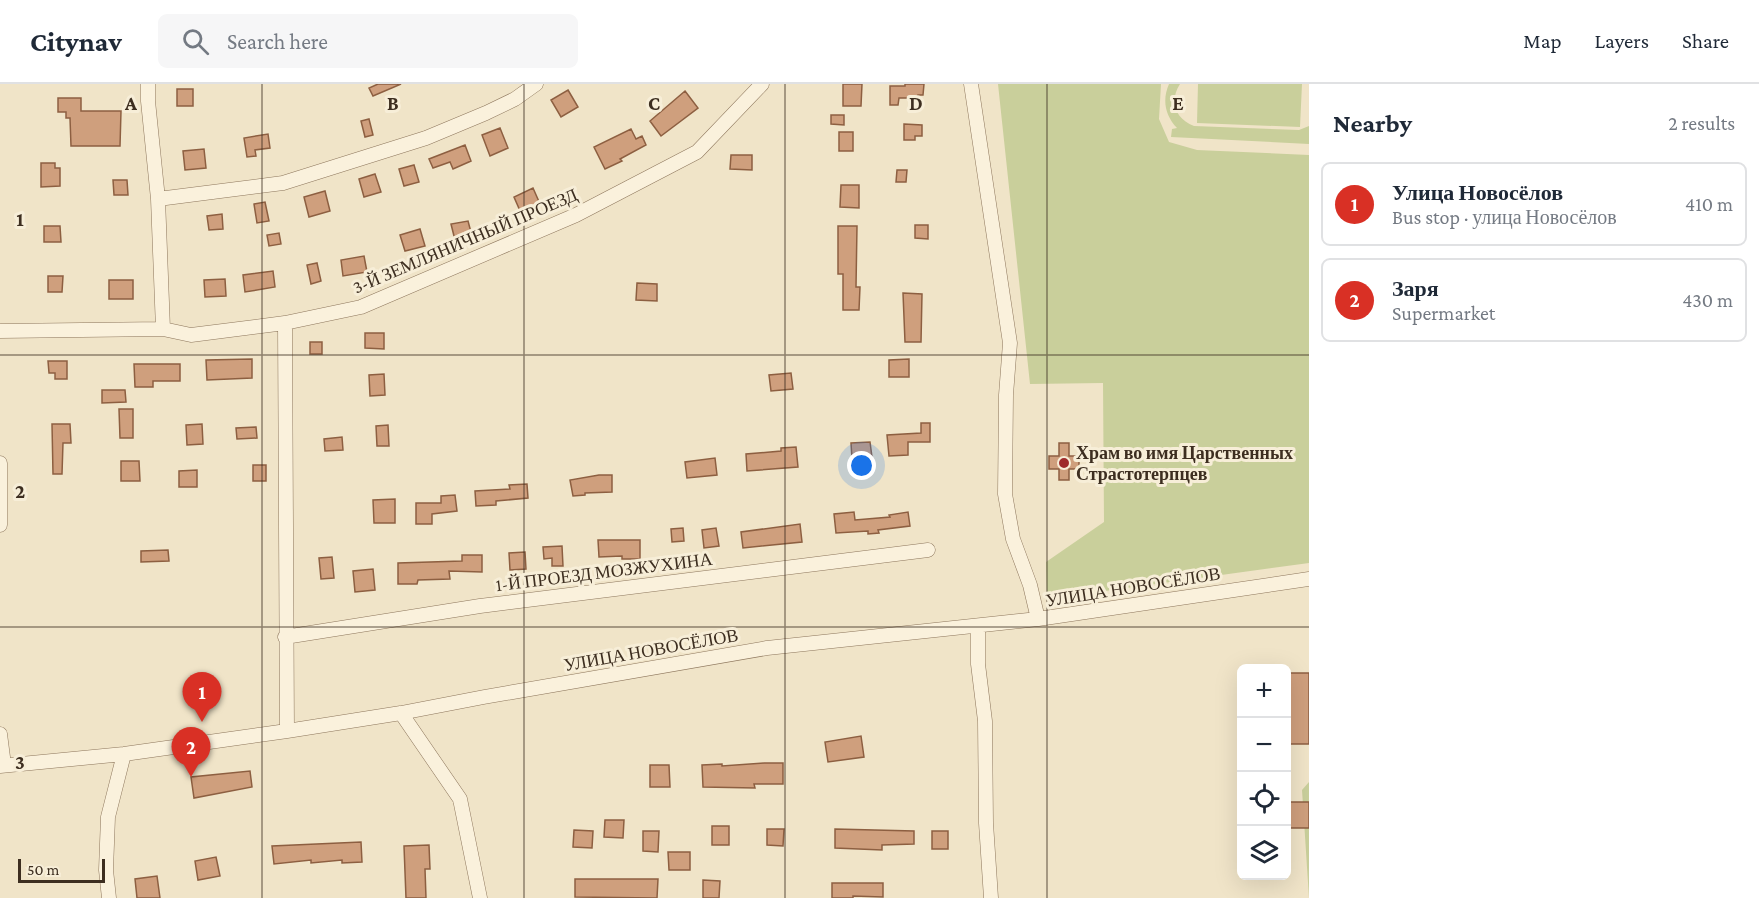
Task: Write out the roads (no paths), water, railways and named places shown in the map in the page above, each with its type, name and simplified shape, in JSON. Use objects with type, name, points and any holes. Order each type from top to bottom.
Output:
[{"type":"street","points":[[148,84],[158,200],[164,329]]},
{"type":"street","points":[[158,200],[283,183],[426,138],[515,99],[536,84]]},
{"type":"street","name":"3-Й ЗЕМЛЯНИЧНЫЙ ПРОЕЗД","points":[[0,330],[164,329],[190,335],[285,323],[361,307],[576,215],[697,152],[762,84]]},
{"type":"street","points":[[971,84],[1010,343],[1006,395],[1005,494],[1012,539],[1030,585],[1038,619]]},
{"type":"street","points":[[285,323],[286,731]]},
{"type":"street","points":[[0,463],[0,525]]},
{"type":"street","name":"1-Й ПРОЕЗД МОЗЖУХИНА","points":[[285,637],[480,606],[928,550]]},
{"type":"street","name":"УЛИЦА НОВОСЁЛОВ","points":[[2,765],[124,754],[286,731],[767,648],[978,627],[1309,579]]},
{"type":"street","points":[[978,627],[978,664],[985,721],[986,823],[991,898]]},
{"type":"street","points":[[400,713],[460,799],[480,898]]},
{"type":"street","points":[[0,735],[2,765]]},
{"type":"street","points":[[109,898],[106,870],[108,817],[124,754]]},
{"type":"place","name":"Храм во имя Царственных Страстотерпцев","points":[[1064,463]]},
{"type":"place","name":"Улица Новосёлов","points":[[202,722]]},
{"type":"place","name":"Заря","points":[[191,777]]}]
